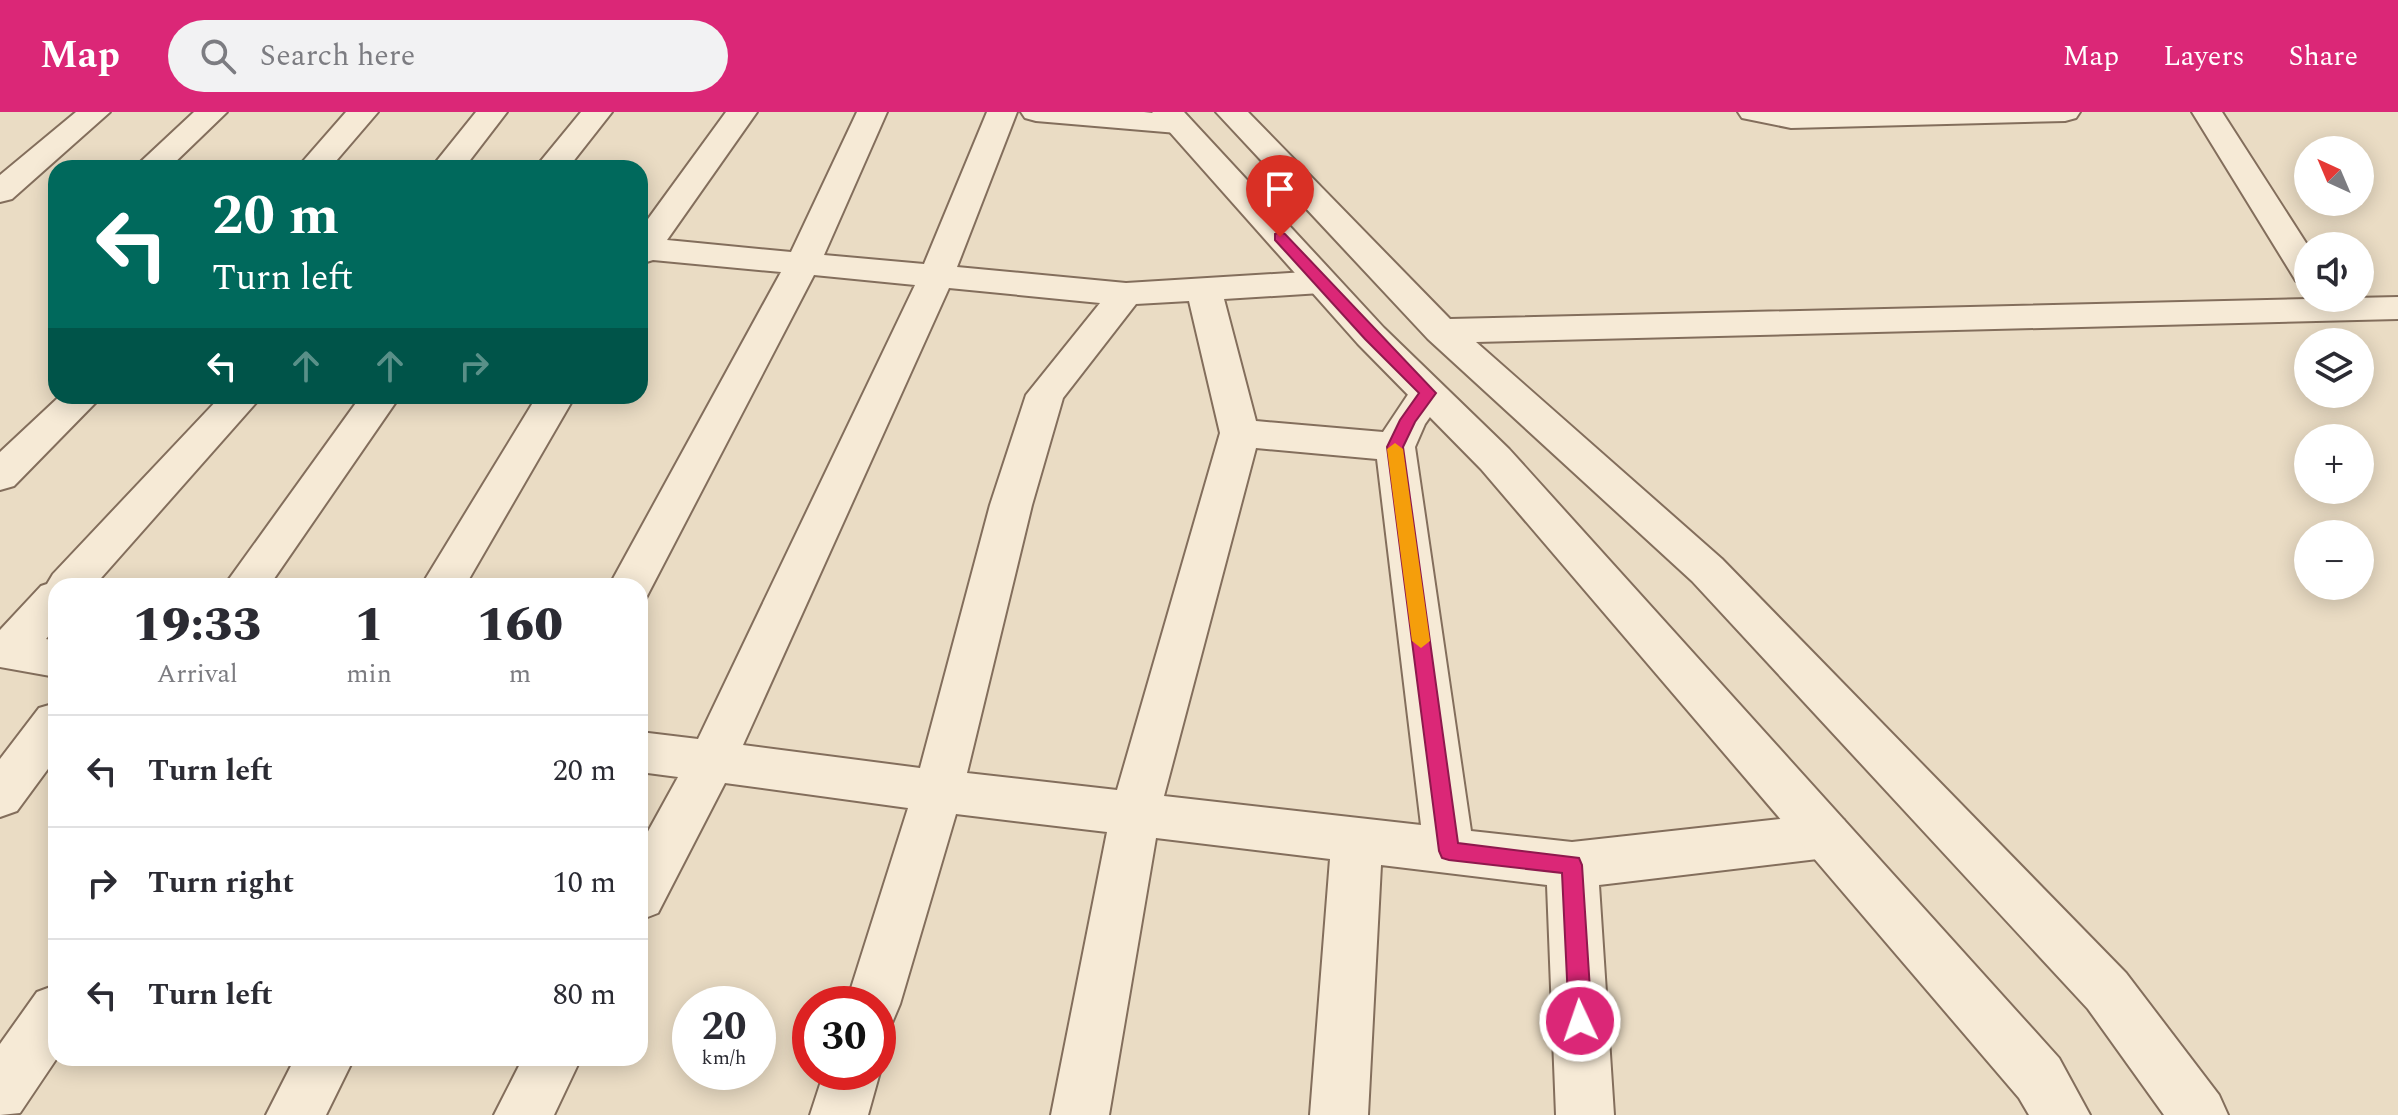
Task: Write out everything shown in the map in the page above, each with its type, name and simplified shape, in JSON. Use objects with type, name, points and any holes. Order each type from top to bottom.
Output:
[{"type":"street","points":[[0,192],[95,112]]},
{"type":"street","points":[[159,160],[212,112]]},
{"type":"street","points":[[320,160],[363,112]]},
{"type":"street","points":[[453,160],[492,112]]},
{"type":"street","points":[[558,160],[597,112]]},
{"type":"street","points":[[648,240],[742,112]]},
{"type":"street","points":[[635,578],[803,263],[872,112]]},
{"type":"street","points":[[648,881],[712,761],[937,275],[1002,112]]},
{"type":"street","points":[[1036,112],[1172,118],[1321,282],[1495,459],[2039,1078],[2061,1115]]},
{"type":"street","points":[[1231,112],[1441,331],[1707,570],[2107,991],[2199,1115]]},
{"type":"street","points":[[1753,112],[1791,119],[2065,112]]},
{"type":"street","points":[[2207,112],[2294,251]]},
{"type":"street","points":[[648,251],[1126,294],[1321,282]]},
{"type":"street","points":[[1080,1115],[1135,814],[1240,433],[1204,291]]},
{"type":"street","points":[[878,986],[938,791],[1011,505],[1045,395],[1126,294]]},
{"type":"street","points":[[1441,331],[2294,305]]},
{"type":"street","points":[[2374,307],[2398,308]]},
{"type":"street","points":[[1428,393],[1408,420],[1395,447],[1449,851]]},
{"type":"street","points":[[0,476],[75,404]]},
{"type":"street","points":[[75,578],[236,404]]},
{"type":"street","points":[[252,578],[375,404]]},
{"type":"street","points":[[448,578],[551,404]]},
{"type":"street","points":[[1240,433],[1395,447]]},
{"type":"street","points":[[4,650],[48,606]]},
{"type":"street","points":[[4,650],[48,658]]},
{"type":"street","points":[[0,796],[48,733]]},
{"type":"street","points":[[648,753],[938,791],[1572,865],[1826,836]]},
{"type":"street","points":[[1339,1115],[1357,840]]},
{"type":"street","points":[[1572,865],[1585,1115]]},
{"type":"street","points":[[0,1093],[48,1023]]},
{"type":"street","points":[[295,1115],[322,1066]]},
{"type":"street","points":[[523,1115],[549,1066]]},
{"type":"street","points":[[839,1115],[847,1090]]},
{"type":"slow traffic","points":[[1395,449],[1421,641]]},
{"type":"route","points":[[1280,237],[1428,393],[1408,420],[1395,447],[1449,851],[1572,865],[1580,1021]]}]
